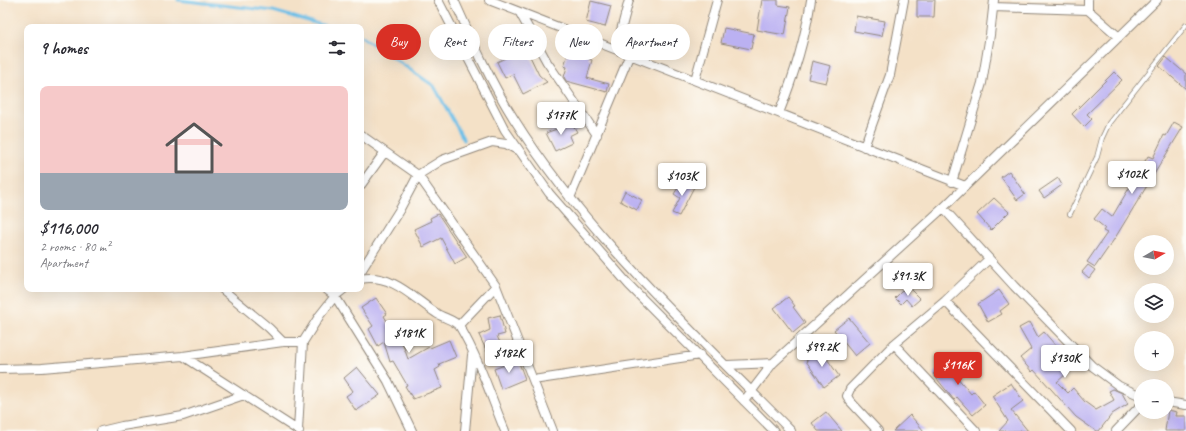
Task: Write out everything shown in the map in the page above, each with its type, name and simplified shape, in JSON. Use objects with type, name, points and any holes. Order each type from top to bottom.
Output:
[{"type":"street","points":[[438,0],[505,130],[549,193],[626,282],[774,431]]},
{"type":"street","points":[[454,0],[479,55],[514,119],[570,198],[636,273],[791,431]]},
{"type":"street","points":[[489,0],[611,47]]},
{"type":"street","points":[[511,9],[513,0]]},
{"type":"street","points":[[623,24],[629,0]]},
{"type":"street","points":[[695,80],[716,0]]},
{"type":"street","points":[[779,114],[792,82],[806,32],[811,0]]},
{"type":"street","points":[[864,146],[890,75],[904,0]]},
{"type":"street","points":[[1088,0],[1088,10]]},
{"type":"street","points":[[744,401],[773,363],[943,208],[1157,0]]},
{"type":"street","points":[[952,182],[982,83],[993,3],[1088,10],[1119,37]]},
{"type":"street","points":[[520,13],[547,62],[597,135]]},
{"type":"street","points":[[570,198],[628,60]]},
{"type":"street","points":[[645,60],[965,186]]},
{"type":"street","points":[[364,137],[384,153],[418,175],[496,286],[553,431]]},
{"type":"street","points":[[364,266],[400,209],[418,175],[448,157],[492,142],[506,144],[519,151]]},
{"type":"street","points":[[364,181],[384,153]]},
{"type":"street","points":[[534,171],[545,163]]},
{"type":"street","points":[[943,208],[989,259],[1092,366],[1119,386],[1134,393]]},
{"type":"street","points":[[577,225],[584,215]]},
{"type":"street","points":[[878,431],[847,396],[850,389],[894,344],[945,301],[989,259]]},
{"type":"street","points":[[626,282],[636,273]]},
{"type":"street","points":[[364,278],[369,277],[389,281],[405,288],[436,313],[458,325],[472,352],[506,431]]},
{"type":"street","points":[[458,325],[496,286]]},
{"type":"street","points":[[226,292],[269,328],[282,342]]},
{"type":"street","points":[[330,292],[335,296],[388,381],[412,431]]},
{"type":"street","points":[[183,356],[299,430],[303,342],[320,315],[335,296],[340,292]]},
{"type":"street","points":[[945,301],[1071,431]]},
{"type":"street","points":[[678,333],[686,325]]},
{"type":"street","points":[[0,369],[42,368],[183,356],[282,342],[303,342]]},
{"type":"street","points":[[894,344],[976,431]]},
{"type":"street","points":[[466,431],[472,352]]},
{"type":"street","points":[[533,380],[700,355]]},
{"type":"street","points":[[727,365],[773,363]]},
{"type":"street","points":[[102,431],[122,426],[183,416],[244,395]]},
{"type":"street","points":[[1174,403],[1186,405]]},
{"type":"street","points":[[1116,431],[1134,412]]},
{"type":"lane","points":[[1070,214],[1097,157],[1102,138],[1109,123],[1186,25]]},
{"type":"building","points":[[762,0],[778,0],[778,5],[790,7],[785,35],[757,30]]},
{"type":"building","points":[[917,0],[935,0],[934,17],[917,17]]},
{"type":"building","points":[[591,1],[611,6],[605,27],[603,26],[603,24],[586,22]]},
{"type":"building","points":[[856,16],[885,21],[882,36],[854,31]]},
{"type":"building","points":[[724,28],[754,34],[751,49],[721,43]]},
{"type":"building","points":[[1166,57],[1186,74],[1186,89],[1159,66]]},
{"type":"building","points":[[501,60],[532,60],[539,75],[547,82],[523,94],[513,74],[505,78],[497,62]]},
{"type":"building","points":[[566,60],[592,60],[587,78],[609,84],[607,92],[566,81],[564,77],[567,67],[564,66]]},
{"type":"building","points":[[812,61],[831,66],[826,83],[808,79]]},
{"type":"building","points":[[1114,72],[1122,80],[1087,114],[1092,119],[1084,127],[1072,114]]},
{"type":"building","points":[[1174,122],[1183,127],[1115,238],[1095,267],[1087,262],[1107,233],[1103,231],[1105,228],[1094,219],[1102,209],[1112,217],[1148,156],[1153,158],[1164,135],[1166,136]]},
{"type":"building","points":[[572,123],[577,132],[569,136],[572,143],[555,151],[546,133]]},
{"type":"building","points":[[1009,171],[1025,194],[1017,200],[1001,177]]},
{"type":"building","points":[[1058,178],[1062,185],[1044,198],[1039,191]]},
{"type":"building","points":[[681,183],[686,186],[688,183],[694,187],[679,216],[672,213],[680,198],[674,194]]},
{"type":"building","points":[[625,191],[642,200],[637,210],[620,201]]},
{"type":"building","points":[[994,198],[1009,212],[991,230],[977,214]]},
{"type":"building","points":[[438,214],[467,257],[455,264],[441,238],[423,247],[414,229],[431,221],[430,218]]},
{"type":"building","points":[[1088,265],[1095,270],[1089,278],[1082,272]]},
{"type":"building","points":[[907,286],[920,299],[912,306],[906,299],[901,304],[895,298]]},
{"type":"building","points":[[999,290],[1009,304],[1000,311],[1002,314],[988,322],[978,304]]},
{"type":"building","points":[[788,297],[795,306],[793,307],[805,323],[793,333],[774,308]]},
{"type":"building","points":[[376,298],[387,314],[384,316],[400,343],[402,342],[408,359],[429,347],[430,348],[449,340],[456,357],[439,364],[440,367],[435,370],[442,388],[413,399],[405,386],[407,385],[393,361],[390,362],[384,342],[378,346],[369,329],[373,326],[361,308]]},
{"type":"building","points":[[500,315],[505,334],[497,336],[501,345],[487,352],[479,335],[490,330],[488,318]]},
{"type":"building","points":[[849,318],[870,343],[855,356],[834,330]]},
{"type":"building","points":[[1030,322],[1038,337],[1044,332],[1074,367],[1057,382],[1068,393],[1073,388],[1085,402],[1096,410],[1114,400],[1109,391],[1113,389],[1122,393],[1128,404],[1112,414],[1099,431],[1096,431],[1076,417],[1034,370],[1032,372],[1020,358],[1031,349],[1019,328]]},
{"type":"building","points":[[821,350],[839,376],[824,387],[806,361]]},
{"type":"building","points":[[950,356],[963,372],[957,377],[971,394],[974,391],[985,405],[973,415],[957,397],[954,400],[933,374],[946,363],[944,361]]},
{"type":"building","points":[[518,360],[525,379],[501,389],[494,369]]},
{"type":"building","points":[[357,367],[380,395],[356,411],[346,396],[353,391],[344,378]]},
{"type":"building","points":[[1011,383],[1023,401],[1011,410],[1028,431],[999,431],[1008,421],[992,396]]},
{"type":"building","points":[[1174,411],[1177,412],[1176,416],[1186,416],[1186,431],[1165,431],[1167,419],[1174,419]]},
{"type":"building","points":[[826,412],[842,431],[818,431],[812,423]]},
{"type":"building","points":[[910,415],[924,431],[893,431]]},
{"type":"waterway","points":[[178,0],[273,11],[318,24]]},
{"type":"waterway","points":[[364,38],[434,86],[464,140]]}]
